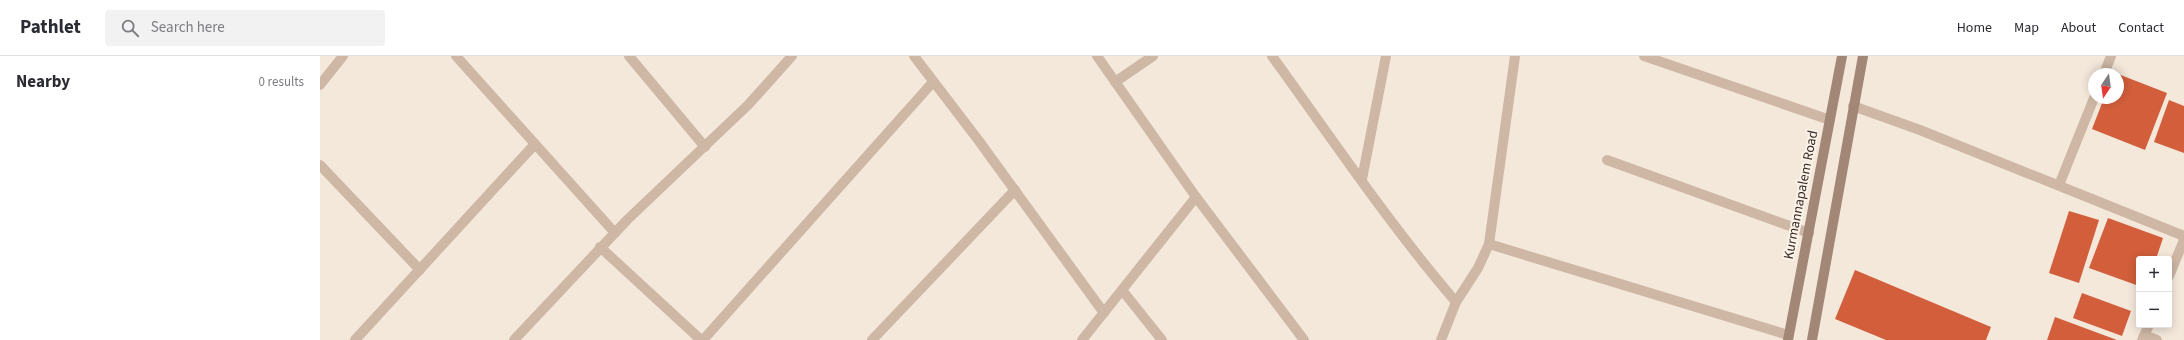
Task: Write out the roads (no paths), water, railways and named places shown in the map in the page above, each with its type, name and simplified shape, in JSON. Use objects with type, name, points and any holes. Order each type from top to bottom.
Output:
[{"type":"main road","name":"Kurmannapalem Road","points":[[1788,338],[1842,56]]},
{"type":"main road","points":[[1812,340],[1863,56]]},
{"type":"street","points":[[320,84],[343,56]]},
{"type":"street","points":[[456,56],[615,233]]},
{"type":"street","points":[[629,56],[705,147]]},
{"type":"street","points":[[514,340],[600,247],[748,105],[792,56]]},
{"type":"street","points":[[914,56],[1015,190],[1104,312]]},
{"type":"street","points":[[1097,56],[1196,198],[1304,340]]},
{"type":"street","points":[[1115,82],[1153,56]]},
{"type":"street","points":[[1362,179],[1386,56]]},
{"type":"street","points":[[1441,340],[1456,302],[1478,268],[1489,244],[1515,56]]},
{"type":"street","points":[[1644,56],[1830,120]]},
{"type":"street","points":[[2106,68],[2111,56]]},
{"type":"street","points":[[1275,58],[1329,138],[1362,179],[1424,264],[1456,302]]},
{"type":"street","points":[[600,247],[702,340],[933,82]]},
{"type":"street","points":[[2059,185],[2092,104]]},
{"type":"street","points":[[1854,106],[1920,130],[2184,236]]},
{"type":"street","points":[[355,340],[535,144]]},
{"type":"street","points":[[1607,160],[1809,233]]},
{"type":"street","points":[[320,165],[420,270]]},
{"type":"street","points":[[872,340],[1015,190]]},
{"type":"street","points":[[1082,340],[1196,198]]},
{"type":"street","points":[[2172,269],[2184,240]]},
{"type":"street","points":[[1489,244],[1788,338]]},
{"type":"street","points":[[1122,290],[1162,340]]},
{"type":"street","points":[[2145,333],[2156,340]]}]
